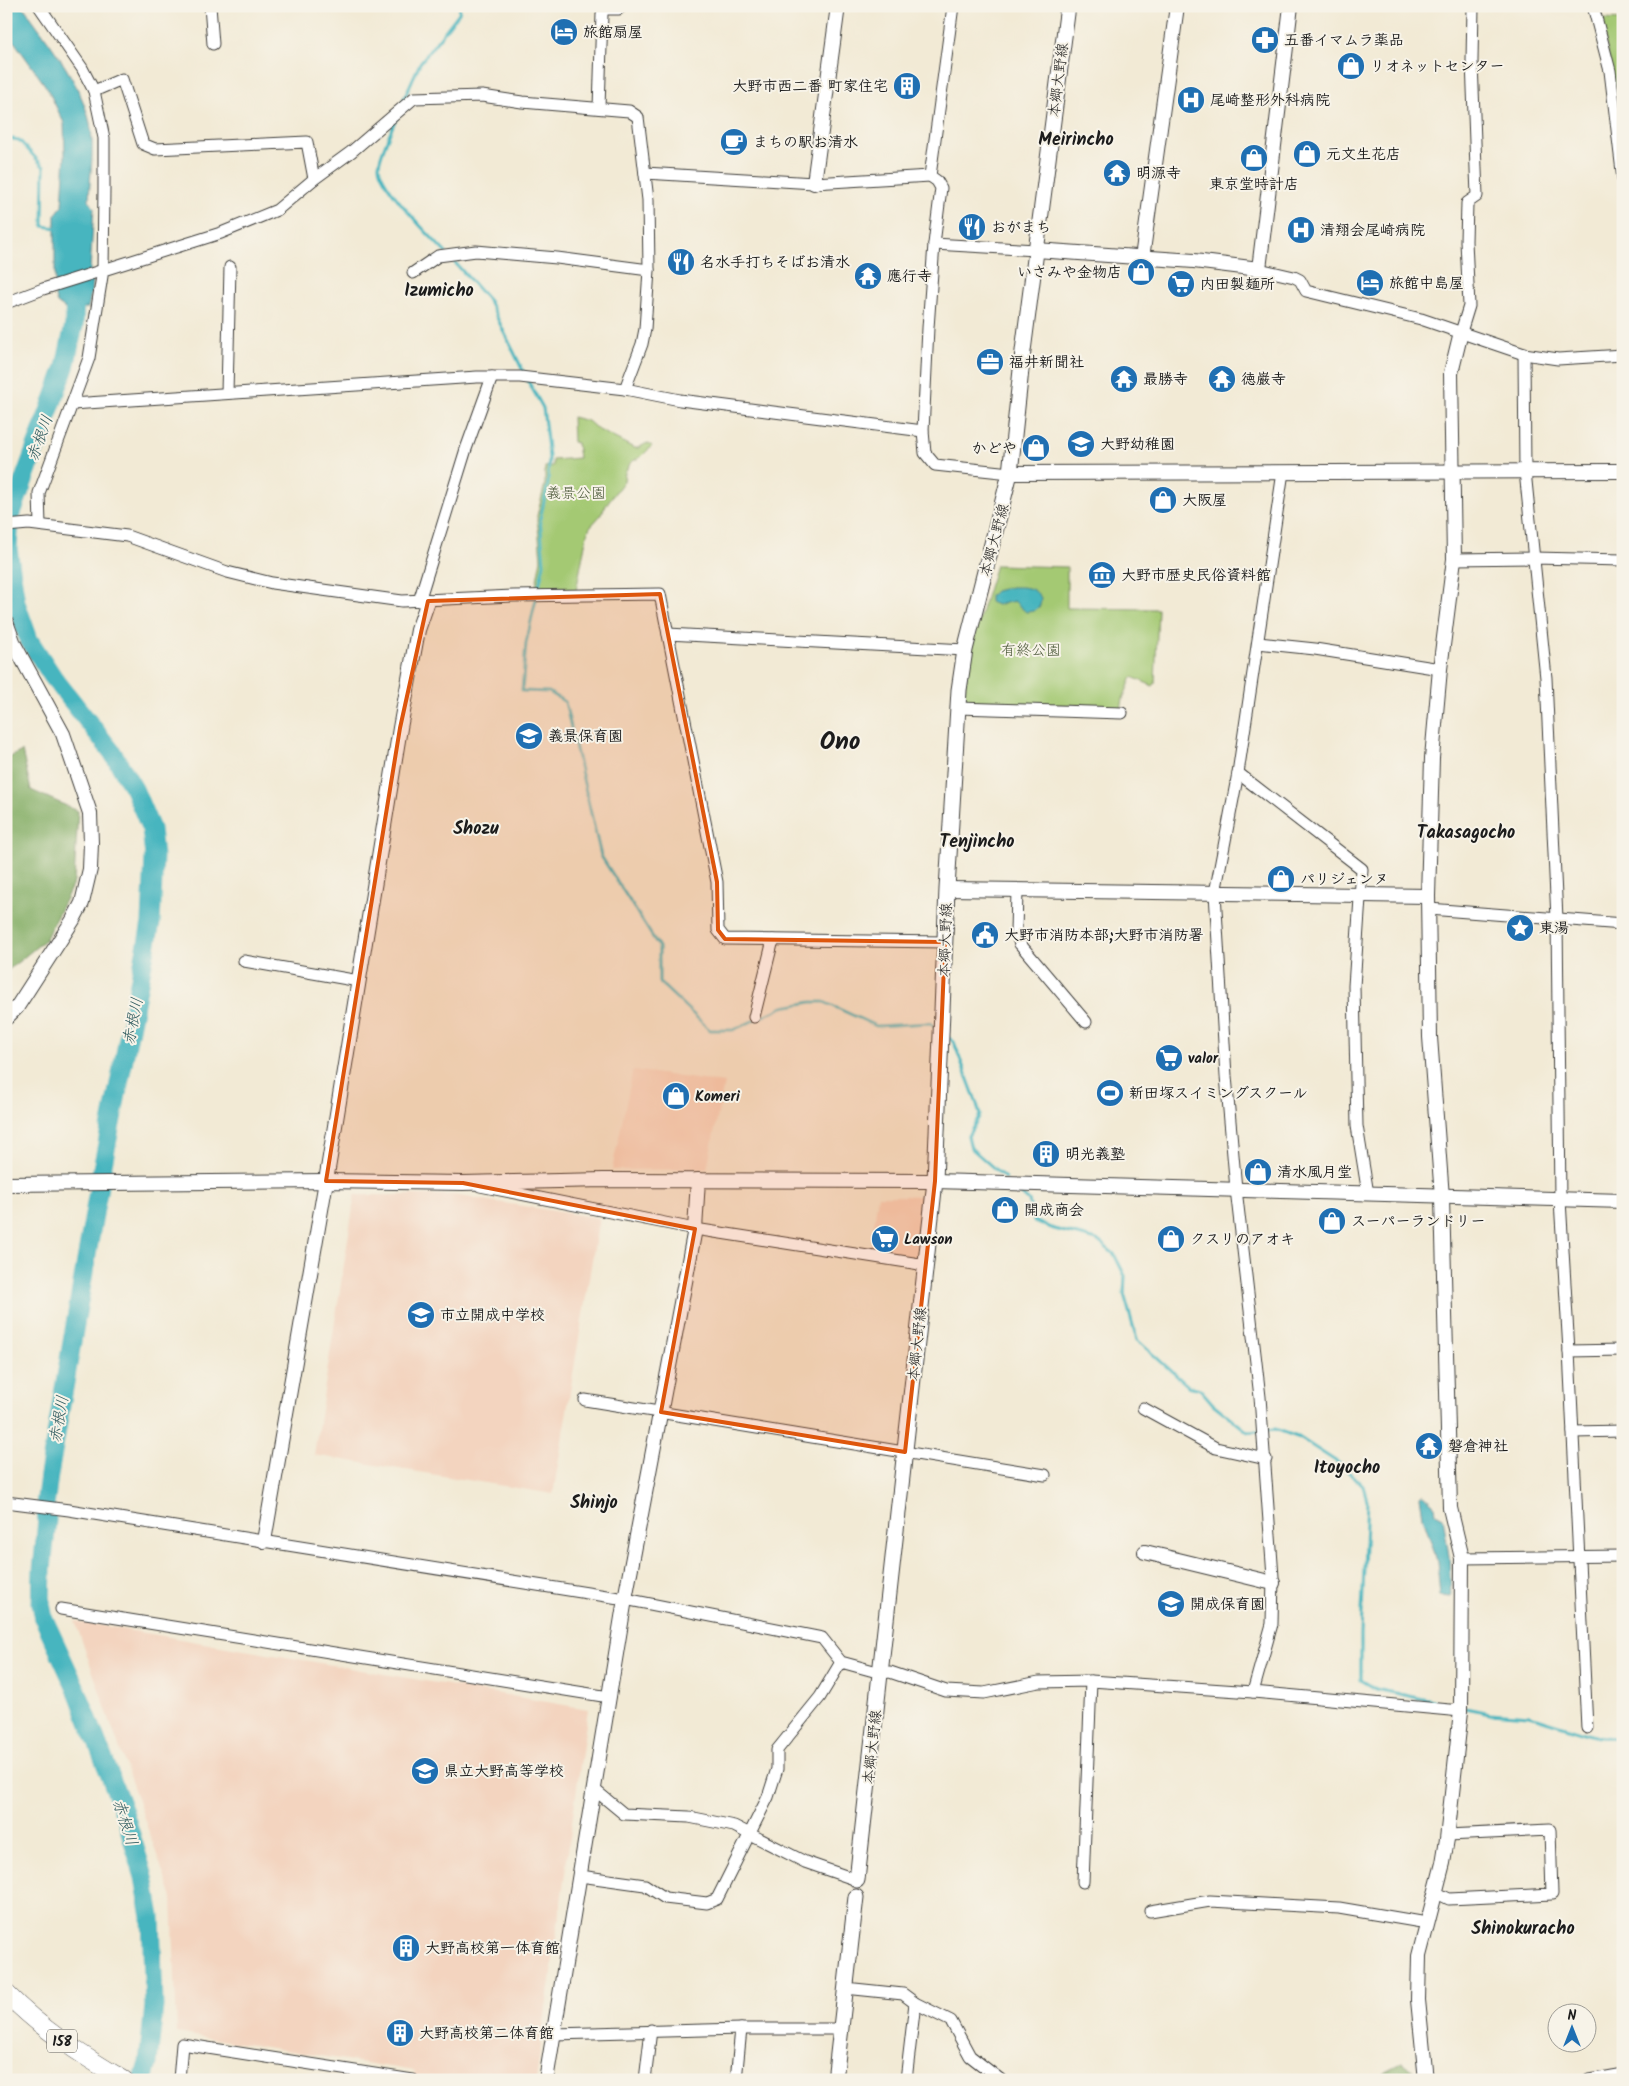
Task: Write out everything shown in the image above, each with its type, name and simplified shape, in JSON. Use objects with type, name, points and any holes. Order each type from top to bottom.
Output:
[{"type":"highway","name":"158","points":[[6,1993],[28,2015],[81,2055],[124,2080]]},
{"type":"main road","name":"本郷大野線","points":[[858,1880],[935,1181],[947,889],[957,708],[965,650],[1010,473],[1023,351],[1068,6]]},
{"type":"main road","points":[[835,2080],[856,1897]]},
{"type":"street","points":[[34,525],[39,493],[89,358],[99,272],[104,138],[94,91],[82,68],[39,6]]},
{"type":"street","points":[[210,6],[213,44]]},
{"type":"street","points":[[599,108],[602,14],[604,9],[620,9],[621,6]]},
{"type":"street","points":[[814,183],[838,6]]},
{"type":"street","points":[[930,176],[953,6]]},
{"type":"street","points":[[1142,258],[1177,6]]},
{"type":"street","points":[[1259,269],[1291,6]]},
{"type":"street","points":[[1426,2080],[1418,2000],[1418,1956],[1448,1835],[1461,1711],[1462,1558],[1450,1508],[1442,1197],[1430,1037],[1428,902],[1432,758],[1440,669],[1454,560],[1450,413],[1451,373],[1469,306],[1466,241],[1467,203],[1477,196],[1472,61],[1473,6]]},
{"type":"street","points":[[1593,6],[1610,71],[1623,180]]},
{"type":"street","points":[[94,91],[122,79],[143,144],[155,149],[308,142],[314,179]]},
{"type":"street","points":[[6,303],[50,287],[221,233],[277,210],[314,179],[351,152],[414,98],[482,96],[522,102],[629,111],[638,117],[648,200],[650,270],[642,344],[625,388]]},
{"type":"street","points":[[645,173],[814,183],[930,176],[937,181],[941,188],[934,244],[923,431],[925,453],[936,465],[1010,473],[1623,471]]},
{"type":"street","points":[[934,244],[1194,261],[1259,269],[1294,277],[1300,280],[1306,291],[1421,319],[1461,332],[1472,338],[1524,354],[1558,359],[1623,355]]},
{"type":"street","points":[[413,273],[438,256],[476,251],[557,258],[650,270]]},
{"type":"street","points":[[227,393],[230,267]]},
{"type":"street","points":[[1524,354],[1525,471],[1546,678],[1557,920],[1560,1200],[1573,1432],[1586,1728]]},
{"type":"street","points":[[72,404],[492,376],[520,377],[625,388],[680,400],[923,431]]},
{"type":"street","points":[[264,1541],[423,601],[466,449],[492,376]]},
{"type":"street","points":[[1253,1692],[1272,1624],[1273,1583],[1266,1459],[1236,1189],[1226,1076],[1215,893],[1238,773],[1284,472]]},
{"type":"street","points":[[6,526],[34,525],[127,536],[227,572],[272,583],[364,597],[423,601],[513,596],[660,594],[717,882],[718,930],[725,939],[945,942]]},
{"type":"street","points":[[1454,560],[1534,558],[1623,560]]},
{"type":"street","points":[[6,622],[14,644],[52,710],[66,740],[90,813],[91,843],[90,869],[82,903],[74,920],[17,1007],[6,1018]]},
{"type":"street","points":[[668,634],[965,650]]},
{"type":"street","points":[[1258,643],[1315,649],[1440,669]]},
{"type":"street","points":[[957,708],[1122,713]]},
{"type":"street","points":[[1238,773],[1362,869],[1354,986],[1356,1106],[1357,1126],[1368,1194]]},
{"type":"street","points":[[947,889],[1361,895],[1428,902],[1557,920],[1623,924]]},
{"type":"street","points":[[1017,890],[1016,933],[1020,944],[1086,1022]]},
{"type":"street","points":[[754,1017],[773,940]]},
{"type":"street","points":[[244,961],[359,981]]},
{"type":"street","points":[[6,1184],[326,1181],[463,1183],[698,1180],[935,1181],[1623,1201]]},
{"type":"street","points":[[546,2080],[625,1600],[695,1228],[698,1180]]},
{"type":"street","points":[[463,1183],[695,1228],[926,1266]]},
{"type":"street","points":[[1569,1351],[1623,1350]]},
{"type":"street","points":[[585,1400],[1045,1475]]},
{"type":"street","points":[[1143,1408],[1216,1448],[1266,1459]]},
{"type":"street","points":[[1573,1432],[1623,1431]]},
{"type":"street","points":[[6,1502],[32,1504],[625,1600],[822,1638],[841,1662],[881,1673],[890,1672],[946,1691],[984,1693],[1039,1682],[1091,1681],[1253,1692],[1461,1711]]},
{"type":"street","points":[[1145,1552],[1273,1583]]},
{"type":"street","points":[[1462,1558],[1623,1556]]},
{"type":"street","points":[[61,1609],[609,1697]]},
{"type":"street","points":[[580,1876],[645,1884],[665,1898],[708,1903],[717,1899],[768,1797],[777,1769],[777,1750],[820,1697],[841,1662]]},
{"type":"street","points":[[1083,1882],[1091,1681]]},
{"type":"street","points":[[595,1790],[624,1814],[689,1817],[734,1826],[805,1862],[858,1880],[856,1897]]},
{"type":"street","points":[[1435,1892],[1449,1899],[1552,1894],[1550,1830],[1448,1835]]},
{"type":"street","points":[[1150,1911],[1210,1901],[1339,1908],[1427,1922]]},
{"type":"street","points":[[845,1988],[903,1994],[915,2003],[950,2021],[970,2056],[1001,2080]]},
{"type":"street","points":[[906,2080],[915,2003]]},
{"type":"street","points":[[554,2034],[652,2030],[841,2028]]},
{"type":"street","points":[[736,2080],[742,2029]]},
{"type":"street","points":[[645,2080],[652,2030]]},
{"type":"street","points":[[178,2080],[182,2044],[407,2079]]},
{"type":"street","points":[[1589,2080],[1623,2074]]},
{"type":"highlighted area","points":[[660,594],[717,882],[718,930],[725,939],[945,942],[935,1181],[905,1452],[661,1412],[695,1229],[463,1183],[326,1181],[400,728],[428,601]]},
{"type":"shaded area","points":[[633,1070],[724,1083],[707,1169],[612,1170]]},
{"type":"shaded area","points":[[355,1195],[453,1195],[599,1218],[553,1494],[314,1455]]},
{"type":"shaded area","points":[[878,1196],[925,1196],[918,1260],[870,1252]]},
{"type":"shaded area","points":[[75,1621],[588,1709],[536,2080],[413,2080],[415,2071],[177,2033],[172,1898]]},
{"type":"green space","points":[[1601,19],[1623,20],[1623,131]]},
{"type":"green space","name":"義景公園","points":[[572,417],[588,421],[597,429],[634,448],[647,443],[652,446],[641,457],[631,462],[625,472],[624,481],[600,516],[590,527],[576,591],[535,591],[541,559],[537,516],[545,484],[545,467],[553,466],[553,460],[579,458],[577,443],[573,442]]},
{"type":"green space","name":"有終公園","points":[[996,565],[1067,567],[1067,608],[1158,609],[1155,684],[1153,686],[1132,677],[1123,699],[1121,710],[1091,705],[965,705],[965,689],[970,654]]},
{"type":"green space","points":[[22,751],[31,790],[78,811],[74,882],[45,940],[6,972],[6,759]]},
{"type":"green space","points":[[1401,2063],[1415,2072],[1415,2080],[1383,2080],[1385,2071]]},
{"type":"water","points":[[6,6],[23,6],[71,77],[79,92],[90,123],[92,152],[89,200],[94,208],[90,270],[93,283],[88,308],[65,309],[57,303],[55,297],[55,215],[62,206],[65,155],[64,123],[47,88],[6,30]]},
{"type":"water","points":[[1616,75],[1623,75],[1623,128],[1621,127]]},
{"type":"water","points":[[1011,587],[1032,589],[1041,598],[1040,606],[1034,611],[1026,612],[1014,601],[997,605],[990,602],[990,596],[995,591]]},
{"type":"water","points":[[1422,1494],[1435,1506],[1436,1513],[1443,1517],[1449,1556],[1451,1597],[1440,1596],[1437,1561],[1423,1517],[1420,1496]]},
{"type":"waterway","points":[[402,103],[420,63],[459,13],[460,6]]},
{"type":"waterway","points":[[396,118],[383,149],[379,166],[382,175],[407,211],[446,253]]},
{"type":"waterway","points":[[6,138],[19,140],[44,167],[43,226],[57,228]]},
{"type":"waterway","points":[[450,257],[489,301],[525,375]]},
{"type":"waterway","name":"赤根川","points":[[75,283],[74,325],[65,367],[10,518],[8,549],[16,603],[29,640],[53,677],[112,752],[134,789],[151,829],[154,856],[151,923],[101,1174],[49,1475],[45,1506],[47,1520],[41,1604],[44,1619],[78,1693],[124,1812],[144,1877],[151,1917],[154,2006],[148,2063],[143,2080]]},
{"type":"waterway","points":[[528,381],[543,408],[549,457],[548,484],[540,519],[544,564],[526,643],[522,691],[549,692],[565,702],[601,856],[659,947],[659,982],[710,1030],[733,1030],[783,1007],[811,1002],[824,1002],[876,1026],[930,1023],[935,1028]]},
{"type":"waterway","points":[[946,1036],[954,1042],[980,1115],[968,1136],[971,1148],[1005,1178]]},
{"type":"waterway","points":[[1015,1188],[1029,1201],[1034,1221],[1054,1229],[1097,1240],[1114,1254],[1125,1276],[1124,1294],[1137,1340],[1188,1386],[1200,1389],[1213,1404],[1248,1432],[1275,1429],[1300,1438],[1340,1464],[1363,1486],[1367,1500],[1361,1680],[1376,1689],[1446,1704]]},
{"type":"waterway","points":[[1465,1708],[1490,1713],[1530,1716],[1597,1737],[1623,1738]]},
{"type":"place","name":"旅館扇屋","points":[[564,32]]},
{"type":"place","name":"五番イマムラ薬品","points":[[1265,40]]},
{"type":"place","name":"リオネットセンター","points":[[1351,66]]},
{"type":"place","name":"大野市西二番 町家住宅","points":[[907,86]]},
{"type":"place","name":"尾崎整形外科病院","points":[[1191,100]]},
{"type":"place","name":"まちの駅お清水","points":[[734,142]]},
{"type":"place","name":"元文生花店","points":[[1307,154]]},
{"type":"place","name":"東京堂時計店","points":[[1254,158]]},
{"type":"place","name":"明源寺","points":[[1117,173]]},
{"type":"place","name":"おがまち","points":[[972,227]]},
{"type":"place","name":"清翔会尾崎病院","points":[[1301,230]]},
{"type":"place","name":"名水手打ちそばお清水","points":[[681,262]]},
{"type":"place","name":"いさみや金物店","points":[[1141,272]]},
{"type":"place","name":"應行寺","points":[[868,276]]},
{"type":"place","name":"旅館中島屋","points":[[1370,283]]},
{"type":"place","name":"内田製麺所","points":[[1181,284]]},
{"type":"place","name":"福井新聞社","points":[[990,362]]},
{"type":"place","name":"最勝寺","points":[[1124,379]]},
{"type":"place","name":"徳巌寺","points":[[1222,379]]},
{"type":"place","name":"大野幼稚園","points":[[1081,444]]},
{"type":"place","name":"かどや","points":[[1036,448]]},
{"type":"place","name":"大阪屋","points":[[1163,500]]},
{"type":"place","name":"大野市歴史民俗資料館","points":[[1102,575]]},
{"type":"place","name":"義景保育園","points":[[529,736]]},
{"type":"place","name":"パリジェンヌ","points":[[1281,879]]},
{"type":"place","name":"東湯","points":[[1520,928]]},
{"type":"place","name":"大野市消防本部;大野市消防署","points":[[985,935]]},
{"type":"place","name":"valor","points":[[1169,1058]]},
{"type":"place","name":"新田塚スイミングスクール","points":[[1110,1093]]},
{"type":"place","name":"Komeri","points":[[676,1096]]},
{"type":"place","name":"明光義塾","points":[[1046,1154]]},
{"type":"place","name":"清水風月堂","points":[[1258,1172]]},
{"type":"place","name":"開成商会","points":[[1005,1210]]},
{"type":"place","name":"スーパーランドリー","points":[[1332,1221]]},
{"type":"place","name":"Lawson","points":[[885,1239]]},
{"type":"place","name":"クスリのアオキ","points":[[1171,1239]]},
{"type":"place","name":"市立開成中学校","points":[[421,1315]]},
{"type":"place","name":"磐倉神社","points":[[1429,1446]]},
{"type":"place","name":"開成保育園","points":[[1171,1604]]},
{"type":"place","name":"県立大野高等学校","points":[[425,1771]]},
{"type":"place","name":"大野高校第一体育館","points":[[406,1948]]},
{"type":"place","name":"大野高校第二体育館","points":[[400,2033]]},
{"type":"district","name":"Meirincho","points":[[1076,139]]},
{"type":"district","name":"Izumicho","points":[[439,290]]},
{"type":"district","name":"Ono","points":[[840,740]]},
{"type":"district","name":"Shozu","points":[[476,828]]},
{"type":"district","name":"Takasagocho","points":[[1466,832]]},
{"type":"district","name":"Tenjincho","points":[[977,841]]},
{"type":"district","name":"Itoyocho","points":[[1347,1467]]},
{"type":"district","name":"Shinjo","points":[[594,1502]]},
{"type":"district","name":"Shinokuracho","points":[[1523,1928]]}]
